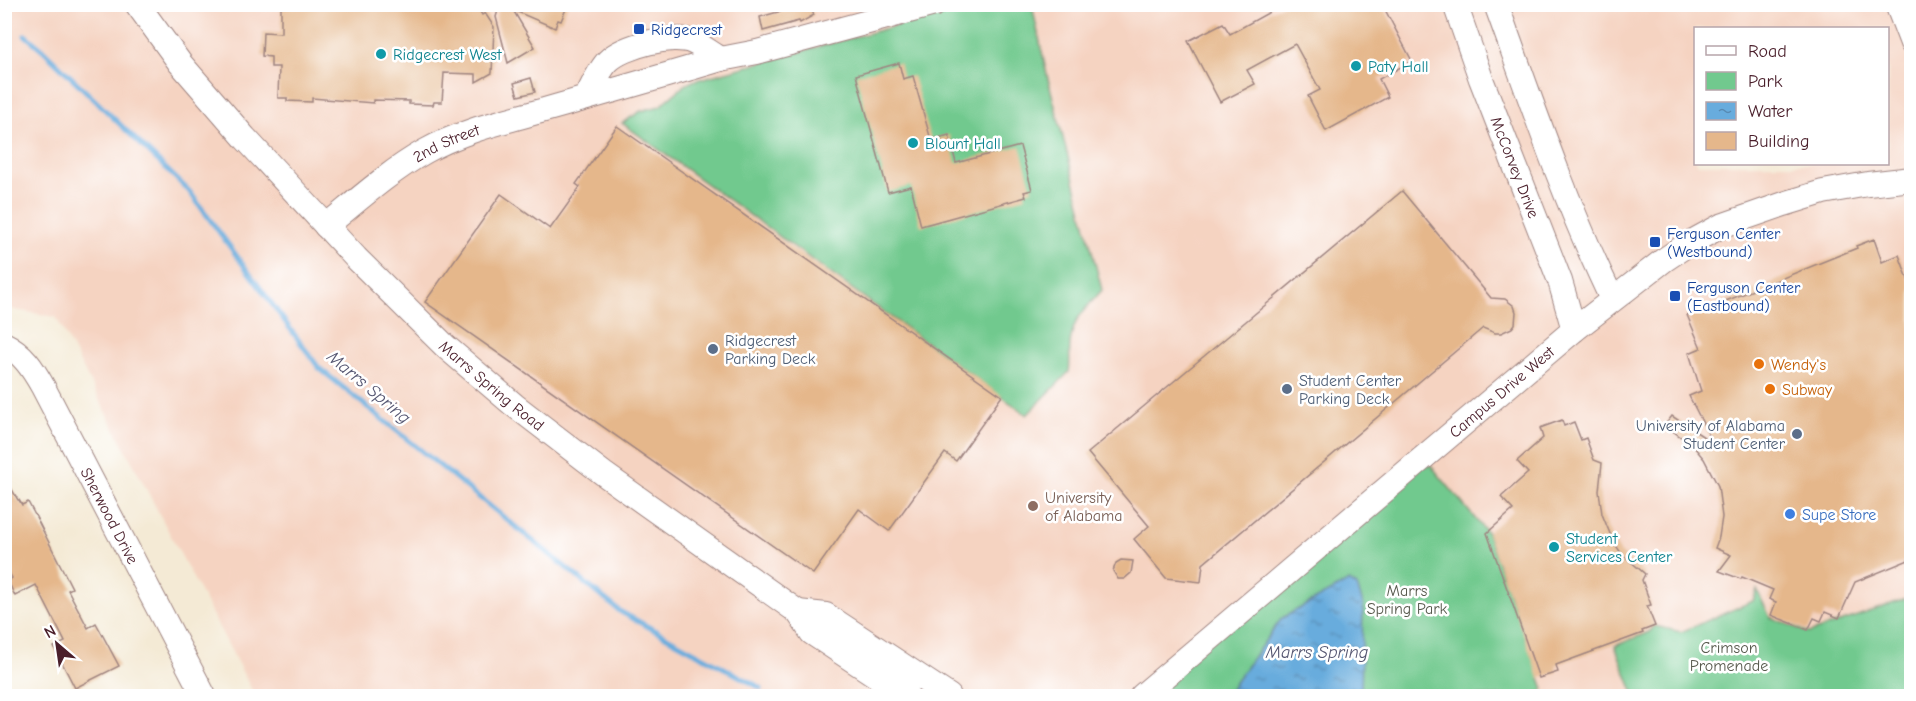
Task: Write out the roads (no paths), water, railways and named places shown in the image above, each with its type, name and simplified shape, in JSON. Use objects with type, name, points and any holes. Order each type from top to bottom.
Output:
[{"type":"street","name":"Marrs Spring Road","points":[[138,4],[180,63],[326,226],[446,347],[514,405],[604,474],[798,612],[812,633],[908,696]]},
{"type":"street","name":"2nd Street","points":[[326,226],[392,172],[425,152],[482,127],[721,59],[757,52],[934,4]]},
{"type":"street","name":"McCorvey Drive","points":[[1455,4],[1481,79],[1560,281],[1574,330]]},
{"type":"street","points":[[1496,4],[1550,154],[1612,299]]},
{"type":"street","points":[[1897,4],[1911,43]]},
{"type":"street","points":[[586,98],[607,62],[623,51],[646,43],[669,39],[691,40],[721,59]]},
{"type":"street","points":[[1515,166],[1550,154]]},
{"type":"street","name":"Campus Drive West","points":[[1142,696],[1574,330],[1612,299],[1688,244],[1721,226],[1744,217],[1823,192],[1911,179]]},
{"type":"street","name":"Sherwood Drive","points":[[4,344],[13,348],[31,366],[43,387],[204,696]]},
{"type":"street","points":[[798,612],[826,615],[949,696]]},
{"type":"water","name":"Marrs Spring","points":[[1349,581],[1357,586],[1363,604],[1361,696],[1228,696],[1234,684],[1282,618]]},
{"type":"waterway","name":"Marrs Spring","points":[[25,35],[189,191],[319,368],[621,612],[761,688]]},
{"type":"place","name":"Ridgecrest","points":[[639,29]]},
{"type":"place","name":"Ridgecrest West","points":[[381,54]]},
{"type":"place","name":"Paty Hall","points":[[1356,66]]},
{"type":"place","name":"Blount Hall","points":[[913,143]]},
{"type":"place","name":"Ferguson Center (Westbound)","points":[[1655,242]]},
{"type":"place","name":"Ferguson Center (Eastbound)","points":[[1675,296]]},
{"type":"place","name":"Ridgecrest Parking Deck","points":[[713,349]]},
{"type":"place","name":"Wendy's","points":[[1759,364]]},
{"type":"place","name":"Student Center Parking Deck","points":[[1287,389]]},
{"type":"place","name":"Subway","points":[[1770,389]]},
{"type":"place","name":"University of Alabama Student Center","points":[[1797,434]]},
{"type":"place","name":"University of Alabama","points":[[1033,506]]},
{"type":"place","name":"Supe Store","points":[[1790,514]]},
{"type":"place","name":"Student Services Center","points":[[1554,547]]},
{"type":"park label","name":"Marrs Spring Park","points":[[1407,599]]},
{"type":"park label","name":"Crimson Promenade","points":[[1729,656]]}]
